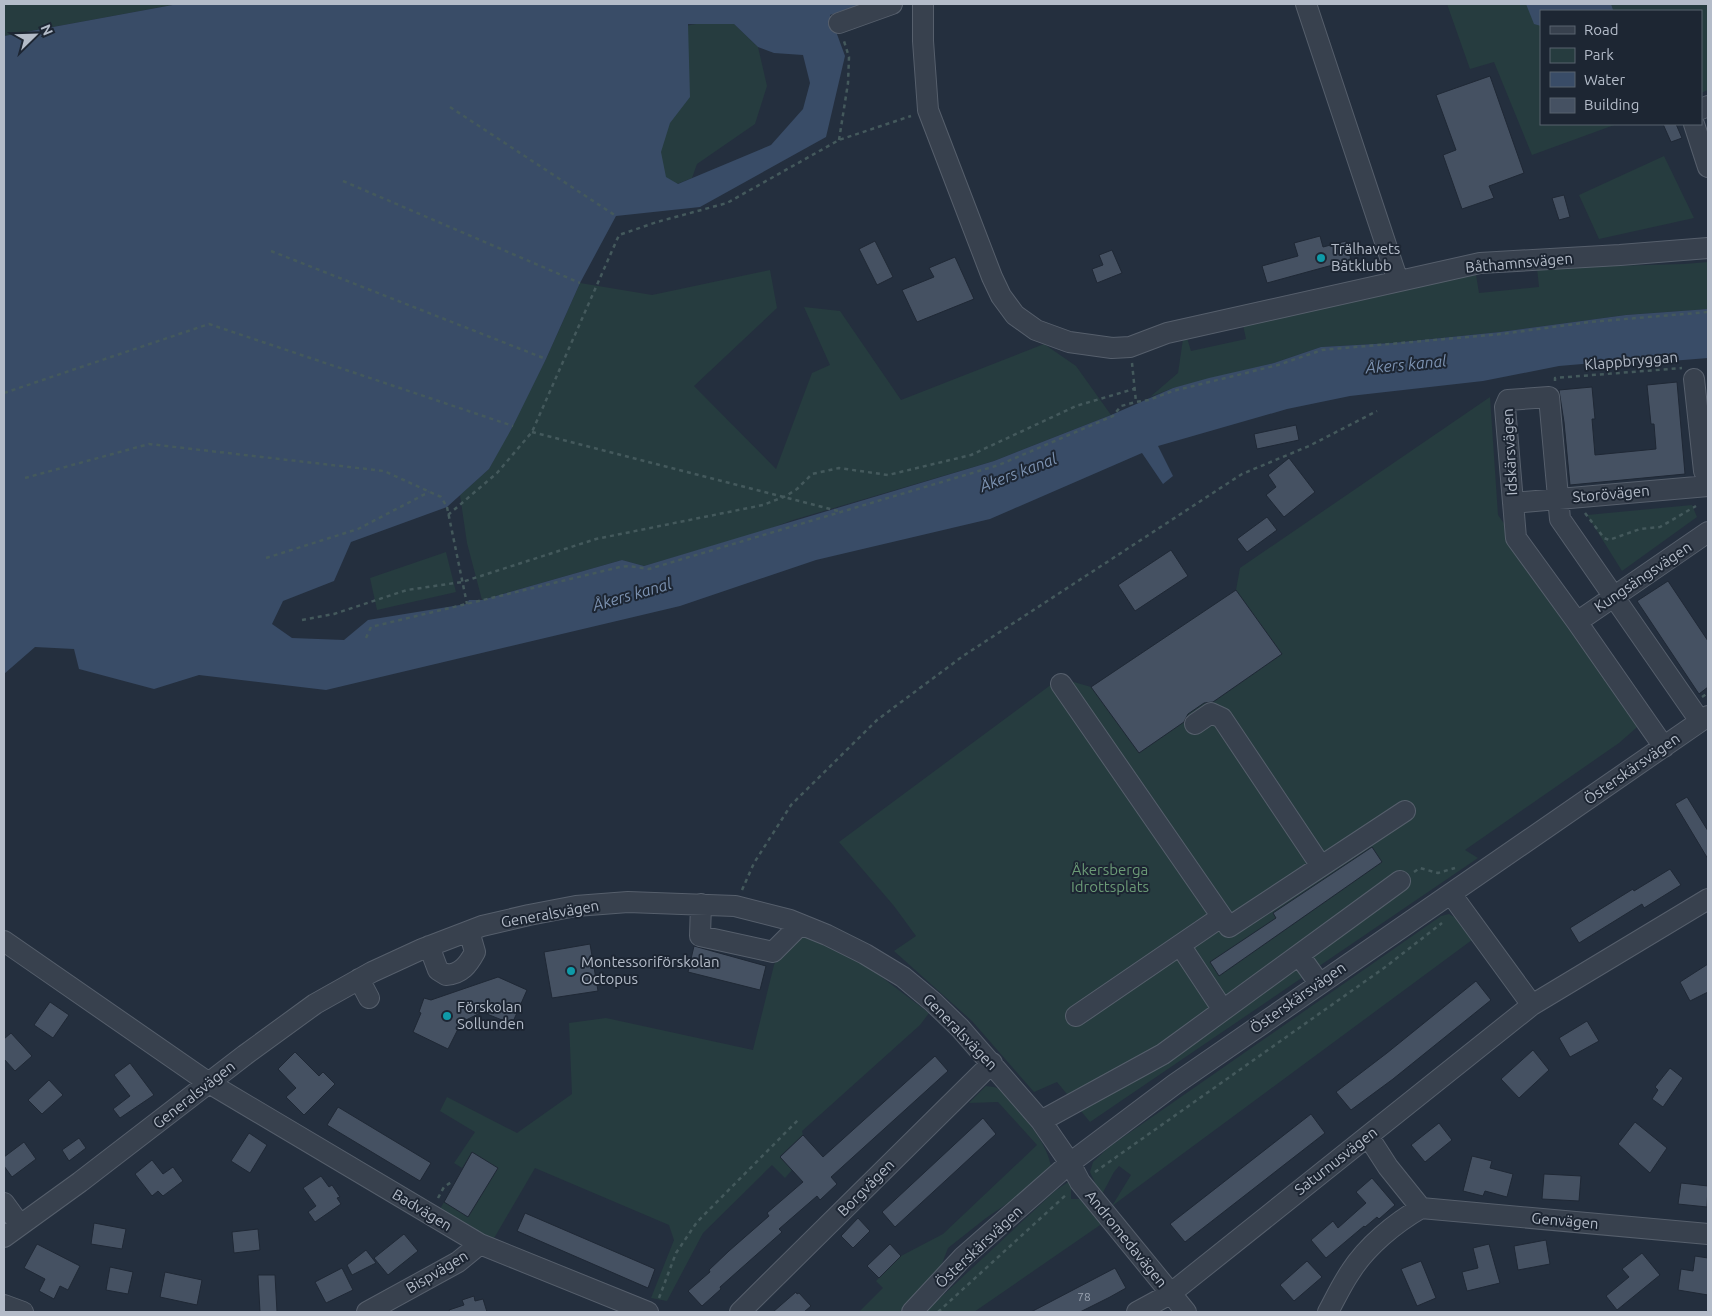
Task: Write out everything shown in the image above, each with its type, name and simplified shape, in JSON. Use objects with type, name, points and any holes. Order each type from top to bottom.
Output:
[{"type":"street","points":[[839,23],[892,4]]},
{"type":"street","points":[[923,4],[923,41],[928,110],[992,277],[1002,296],[1015,315],[1036,330],[1069,342],[1112,348],[1130,348]]},
{"type":"street","points":[[1306,4],[1398,281]]},
{"type":"street","points":[[1694,125],[1708,167]]},
{"type":"street","name":"Båthamnsvägen","points":[[1130,348],[1167,333],[1480,263],[1708,248]]},
{"type":"street","points":[[1688,373],[1704,471],[1708,478]]},
{"type":"street","name":"Idskärsvägen","points":[[1664,747],[1578,622],[1516,538],[1505,407],[1508,400],[1549,397],[1566,503],[1560,519],[1699,714]]},
{"type":"street","name":"Storövägen","points":[[1513,503],[1566,503],[1705,494]]},
{"type":"street","name":"Kungsängsvägen","points":[[1578,622],[1708,532]]},
{"type":"street","points":[[1061,684],[1229,927],[1405,811]]},
{"type":"street","points":[[1194,724],[1212,712],[1222,718],[1321,866]]},
{"type":"street","name":"Österskärsvägen","points":[[912,1312],[963,1257],[1070,1163],[1175,1084],[1319,984],[1456,901],[1664,747],[1699,714]]},
{"type":"street","points":[[1041,1121],[1163,1054],[1400,881]]},
{"type":"street","name":"Saturnusvägen","points":[[1137,1312],[1170,1294],[1532,1005],[1708,899]]},
{"type":"street","points":[[1456,901],[1532,1005]]},
{"type":"street","name":"Generalsvägen","points":[[4,1237],[80,1182],[315,1004],[359,979],[429,946],[482,926],[576,906],[628,902],[735,906],[800,924],[865,954],[903,977],[960,1028],[1041,1121],[1070,1163]]},
{"type":"street","points":[[701,904],[700,936],[773,952],[800,924]]},
{"type":"street","points":[[1076,1016],[1222,916]]},
{"type":"street","points":[[429,946],[438,970],[446,975],[453,974],[468,965],[475,952],[469,931]]},
{"type":"street","name":"Badvägen","points":[[4,940],[209,1083],[480,1244],[652,1308]]},
{"type":"street","points":[[1180,945],[1223,1010]]},
{"type":"street","points":[[1299,955],[1319,984]]},
{"type":"street","points":[[359,979],[369,998]]},
{"type":"street","name":"Borgvägen","points":[[740,1312],[992,1063]]},
{"type":"street","points":[[1328,1312],[1351,1270],[1375,1243],[1409,1215],[1421,1208],[1388,1167],[1368,1136]]},
{"type":"street","name":"Andromedavägen","points":[[1070,1163],[1080,1182],[1186,1312]]},
{"type":"street","points":[[4,1204],[20,1225]]},
{"type":"street","name":"Genvägen","points":[[1421,1208],[1708,1234]]},
{"type":"street","name":"Bispvägen","points":[[367,1312],[458,1262],[480,1244]]},
{"type":"street","points":[[4,1305],[23,1312]]},
{"type":"path","points":[[839,23],[849,57],[848,83],[840,140]]},
{"type":"path","points":[[450,107],[616,216]]},
{"type":"path","points":[[448,515],[497,473],[532,432],[619,235],[657,222],[727,203],[840,140],[928,110]]},
{"type":"path","points":[[343,181],[580,283]]},
{"type":"path","points":[[271,252],[546,359]]},
{"type":"path","points":[[366,638],[371,626],[620,567],[649,568],[842,512],[999,464],[1113,416],[1121,406],[1149,400],[1173,391],[1278,364],[1322,350],[1492,335],[1590,322],[1708,312]]},
{"type":"path","points":[[4,393],[209,324],[512,426]]},
{"type":"path","points":[[1130,348],[1136,402]]},
{"type":"path","name":"Klappbryggan","points":[[1556,386],[1555,378],[1688,373]]},
{"type":"path","points":[[302,620],[334,614],[407,590],[462,582],[596,539],[763,505],[786,496],[797,489],[812,474],[839,468],[888,476],[971,455],[1076,406],[1134,389]]},
{"type":"path","points":[[735,906],[754,863],[791,805],[877,720],[963,656],[1242,474],[1309,446],[1377,412]]},
{"type":"path","points":[[532,432],[842,512]]},
{"type":"path","points":[[25,478],[149,444],[384,471],[441,497],[447,507],[467,604]]},
{"type":"path","points":[[266,558],[358,529],[429,492]]},
{"type":"path","points":[[1566,503],[1584,512],[1604,538],[1609,540],[1640,530],[1660,527],[1705,494]]},
{"type":"path","points":[[1699,714],[1708,693]]},
{"type":"path","points":[[1400,881],[1420,868],[1438,873],[1459,866]]},
{"type":"path","points":[[938,1312],[1080,1182],[1384,968],[1456,901]]},
{"type":"path","points":[[652,1308],[676,1253],[697,1222],[799,1119]]},
{"type":"path","points":[[429,1214],[444,1187],[453,1181]]},
{"type":"green space","points":[[4,4],[178,4],[4,36]]},
{"type":"green space","points":[[1447,4],[1708,4],[1708,90],[1702,93],[1702,10],[1540,10],[1540,125],[1614,125],[1532,155],[1494,62],[1470,69]]},
{"type":"green space","points":[[696,24],[734,24],[758,47],[767,86],[755,124],[697,164],[692,178],[677,184],[660,183],[631,36]]},
{"type":"green space","points":[[1664,156],[1694,218],[1599,239],[1579,195]]},
{"type":"green space","points":[[1708,262],[1708,309],[1626,315],[1500,332],[1392,343],[1321,347],[1274,363],[1173,388],[1150,397],[1178,373],[1183,339],[1187,338],[1191,351],[1246,339],[1243,325],[1362,295],[1476,275],[1479,293],[1539,287],[1537,268]]},
{"type":"green space","points":[[770,270],[777,308],[694,386],[776,469],[812,373],[830,365],[804,307],[840,311],[901,400],[1044,344],[1076,366],[1111,415],[994,461],[793,520],[761,532],[644,566],[622,560],[482,600],[467,543],[460,495],[489,469],[546,359],[580,283],[652,295]]},
{"type":"green space","name":"Åkersberga Idrottsplats","points":[[1490,397],[1498,515],[1643,722],[1619,743],[1465,850],[1478,858],[1090,1122],[1057,1082],[1034,1092],[972,1021],[894,951],[916,936],[894,906],[839,842],[1060,678],[1091,687],[1236,590],[1240,568]]},
{"type":"green space","points":[[1692,505],[1697,517],[1622,571],[1587,515]]},
{"type":"green space","points":[[446,552],[456,592],[377,610],[370,578]]},
{"type":"green space","points":[[1449,914],[1465,923],[1476,937],[1112,1206],[1131,1175],[1119,1166],[1101,1196],[1090,1172],[1093,1162],[1109,1147],[1441,916]]},
{"type":"green space","points":[[800,936],[829,945],[871,969],[929,1013],[920,1025],[802,1131],[803,1135],[780,1156],[792,1170],[785,1178],[772,1165],[703,1233],[667,1301],[651,1298],[674,1240],[669,1225],[535,1168],[493,1240],[439,1211],[444,1202],[468,1217],[472,1152],[462,1168],[454,1163],[475,1132],[440,1111],[447,1097],[517,1133],[572,1094],[569,1023],[606,1018],[753,1050],[774,965],[784,945]]},
{"type":"green space","points":[[986,1086],[1003,1090],[1038,1136],[1044,1146],[1051,1166],[1042,1174],[1045,1178],[986,1218],[948,1248],[938,1274],[902,1312],[859,1312],[883,1288],[876,1281],[901,1256],[943,1234],[1037,1145],[998,1102],[969,1103]]},
{"type":"green space","points":[[1068,1182],[1077,1184],[1071,1188],[1071,1199],[1084,1199],[1103,1223],[974,1312],[925,1312],[1055,1191]]},
{"type":"water","name":"Åkers kanal","points":[[178,4],[862,4],[830,15],[845,56],[826,137],[700,207],[616,216],[580,283],[513,426],[489,469],[447,507],[351,542],[334,581],[283,601],[272,624],[292,638],[344,640],[368,620],[466,604],[469,600],[482,600],[622,560],[644,566],[994,461],[1111,415],[1173,388],[1274,363],[1321,347],[1392,343],[1500,332],[1626,315],[1708,309],[1708,358],[1671,361],[1629,360],[1559,366],[1483,381],[1350,396],[1287,409],[1158,446],[1173,476],[1163,484],[1142,453],[990,519],[816,560],[680,606],[326,690],[199,675],[154,689],[79,669],[74,649],[35,647],[4,674],[4,36]],"holes":[[[688,24],[734,24],[758,47],[774,53],[803,55],[810,83],[803,109],[771,145],[678,184],[666,177],[661,152],[670,123],[690,97]]]},
{"type":"water","points":[[1526,4],[1611,4],[1613,10],[1540,10],[1540,26],[1534,24]]},
{"type":"building","points":[[1490,76],[1524,173],[1489,186],[1494,198],[1462,209],[1443,155],[1456,150],[1436,95]]},
{"type":"building","points":[[1663,125],[1676,125],[1682,138],[1671,142]]},
{"type":"building","points":[[1564,195],[1570,217],[1559,220],[1552,198]]},
{"type":"building","name":"Trälhavets Båtklubb","points":[[1320,236],[1323,247],[1346,241],[1351,260],[1267,283],[1262,266],[1298,256],[1294,243]]},
{"type":"building","points":[[875,241],[893,277],[877,285],[859,249]]},
{"type":"building","points":[[1112,250],[1122,273],[1097,283],[1092,269],[1103,265],[1099,255]]},
{"type":"building","points":[[955,257],[974,299],[917,322],[902,290],[934,277],[929,268]]},
{"type":"building","points":[[1677,382],[1685,474],[1570,485],[1559,390],[1592,387],[1595,419],[1592,419],[1595,455],[1656,449],[1654,424],[1651,424],[1647,385]]},
{"type":"building","points":[[1296,425],[1299,440],[1257,449],[1254,434]]},
{"type":"building","points":[[1289,458],[1315,492],[1284,517],[1266,495],[1276,487],[1268,475]]},
{"type":"building","points":[[1267,517],[1277,530],[1247,552],[1237,539]]},
{"type":"building","points":[[1171,550],[1188,576],[1135,611],[1118,585]]},
{"type":"building","points":[[1668,581],[1708,641],[1708,687],[1699,694],[1637,601]]},
{"type":"building","points":[[1236,590],[1282,654],[1213,702],[1204,703],[1188,714],[1184,722],[1139,753],[1091,687]]},
{"type":"building","points":[[1687,797],[1708,831],[1708,859],[1675,804]]},
{"type":"building","points":[[1372,847],[1382,862],[1219,976],[1210,962],[1276,918],[1273,913]]},
{"type":"building","points":[[1670,869],[1681,885],[1644,908],[1642,904],[1579,943],[1570,928],[1633,889],[1634,891]]},
{"type":"building","name":"Montessoriförskolan Octopus","points":[[590,944],[598,991],[552,998],[544,952]]},
{"type":"building","points":[[694,946],[766,966],[760,990],[688,972]]},
{"type":"building","points":[[1708,964],[1708,992],[1690,1001],[1680,982]]},
{"type":"building","name":"Förskolan Sollunden","points":[[498,977],[527,990],[512,1024],[482,1012],[466,1020],[458,1029],[448,1049],[413,1032],[421,1013],[419,1012],[424,998],[431,1000]]},
{"type":"building","points":[[1476,981],[1491,1000],[1393,1079],[1351,1110],[1336,1092]]},
{"type":"building","points":[[50,1002],[69,1015],[53,1038],[34,1025]]},
{"type":"building","points":[[1587,1021],[1599,1041],[1570,1057],[1559,1038]]},
{"type":"building","points":[[11,1033],[32,1056],[15,1071],[4,1059],[4,1039]]},
{"type":"building","points":[[1533,1050],[1549,1070],[1519,1098],[1501,1079]]},
{"type":"building","points":[[295,1052],[319,1076],[323,1072],[335,1084],[304,1115],[286,1097],[296,1088],[278,1069]]},
{"type":"building","points":[[935,1056],[948,1071],[831,1177],[837,1184],[820,1200],[817,1196],[779,1229],[782,1232],[720,1287],[721,1289],[702,1306],[688,1291],[769,1216],[767,1213],[803,1182],[780,1157],[803,1135],[823,1157]]},
{"type":"building","points":[[130,1063],[154,1095],[120,1118],[113,1109],[130,1096],[114,1075]]},
{"type":"building","points":[[1670,1068],[1683,1078],[1663,1107],[1652,1099],[1658,1090],[1655,1087]]},
{"type":"building","points":[[49,1080],[63,1095],[42,1114],[28,1100]]},
{"type":"building","points":[[338,1107],[431,1163],[420,1181],[327,1125]]},
{"type":"building","points":[[1311,1114],[1325,1133],[1185,1242],[1170,1224]]},
{"type":"building","points":[[983,1118],[996,1134],[895,1227],[882,1212]]},
{"type":"building","points":[[1635,1122],[1667,1148],[1650,1173],[1618,1144]]},
{"type":"building","points":[[1439,1123],[1452,1140],[1425,1162],[1411,1145]]},
{"type":"building","points":[[249,1133],[267,1145],[250,1173],[231,1161]]},
{"type":"building","points":[[79,1138],[86,1148],[69,1161],[62,1150]]},
{"type":"building","points":[[24,1142],[36,1159],[12,1177],[4,1166],[4,1157]]},
{"type":"building","points":[[472,1152],[498,1168],[468,1217],[444,1202]]},
{"type":"building","points":[[1472,1156],[1492,1161],[1490,1168],[1513,1174],[1507,1197],[1485,1191],[1483,1196],[1463,1191]]},
{"type":"building","points":[[152,1160],[163,1174],[173,1167],[183,1181],[163,1196],[158,1191],[152,1196],[135,1174]]},
{"type":"building","points":[[1544,1174],[1581,1176],[1579,1201],[1542,1199]]},
{"type":"building","points":[[321,1176],[329,1187],[332,1185],[340,1197],[337,1198],[341,1204],[315,1222],[308,1212],[316,1206],[303,1188]]},
{"type":"building","points":[[1372,1178],[1395,1205],[1379,1219],[1377,1217],[1364,1226],[1326,1258],[1311,1240],[1333,1221],[1338,1228],[1366,1203],[1356,1192]]},
{"type":"building","points":[[1681,1183],[1708,1186],[1707,1207],[1678,1204]]},
{"type":"building","points":[[525,1213],[655,1269],[648,1288],[517,1231]]},
{"type":"building","points":[[858,1218],[870,1231],[853,1248],[841,1236]]},
{"type":"building","points":[[94,1223],[126,1229],[122,1249],[91,1244]]},
{"type":"building","points":[[258,1229],[260,1250],[234,1253],[232,1232]]},
{"type":"building","points":[[404,1234],[418,1251],[388,1275],[374,1258]]},
{"type":"building","points":[[1546,1240],[1550,1264],[1518,1270],[1514,1246]]},
{"type":"building","points":[[37,1244],[80,1266],[68,1290],[60,1286],[54,1299],[39,1291],[45,1279],[24,1268]]},
{"type":"building","points":[[890,1244],[901,1256],[879,1278],[867,1266]]},
{"type":"building","points":[[1489,1244],[1500,1283],[1467,1291],[1462,1272],[1478,1268],[1473,1248]]},
{"type":"building","points":[[366,1250],[376,1263],[352,1275],[347,1265]]},
{"type":"building","points":[[1642,1253],[1660,1275],[1617,1310],[1606,1296],[1629,1277],[1622,1269]]},
{"type":"building","points":[[1695,1256],[1708,1258],[1708,1295],[1678,1290],[1681,1269],[1693,1271]]},
{"type":"building","points":[[1307,1261],[1322,1277],[1294,1301],[1280,1285]]},
{"type":"building","points":[[1421,1261],[1436,1298],[1417,1306],[1401,1269]]},
{"type":"building","points":[[110,1267],[133,1272],[128,1294],[106,1290]]},
{"type":"building","points":[[342,1268],[353,1290],[326,1303],[315,1282]]},
{"type":"building","points":[[1115,1268],[1126,1288],[1110,1297],[1080,1312],[1031,1312]]},
{"type":"building","points":[[165,1272],[202,1280],[197,1305],[160,1297]]},
{"type":"building","points":[[258,1275],[275,1275],[277,1312],[260,1312]]},
{"type":"building","points":[[796,1292],[811,1306],[804,1312],[773,1312]]},
{"type":"building","points":[[474,1296],[475,1301],[483,1299],[487,1312],[450,1312],[449,1310],[464,1305],[462,1300]]},
{"type":"place","name":"Trälhavets Båtklubb","points":[[1321,258]]},
{"type":"place","name":"Montessoriförskolan Octopus","points":[[571,971]]},
{"type":"place","name":"Förskolan Sollunden","points":[[447,1016]]}]
